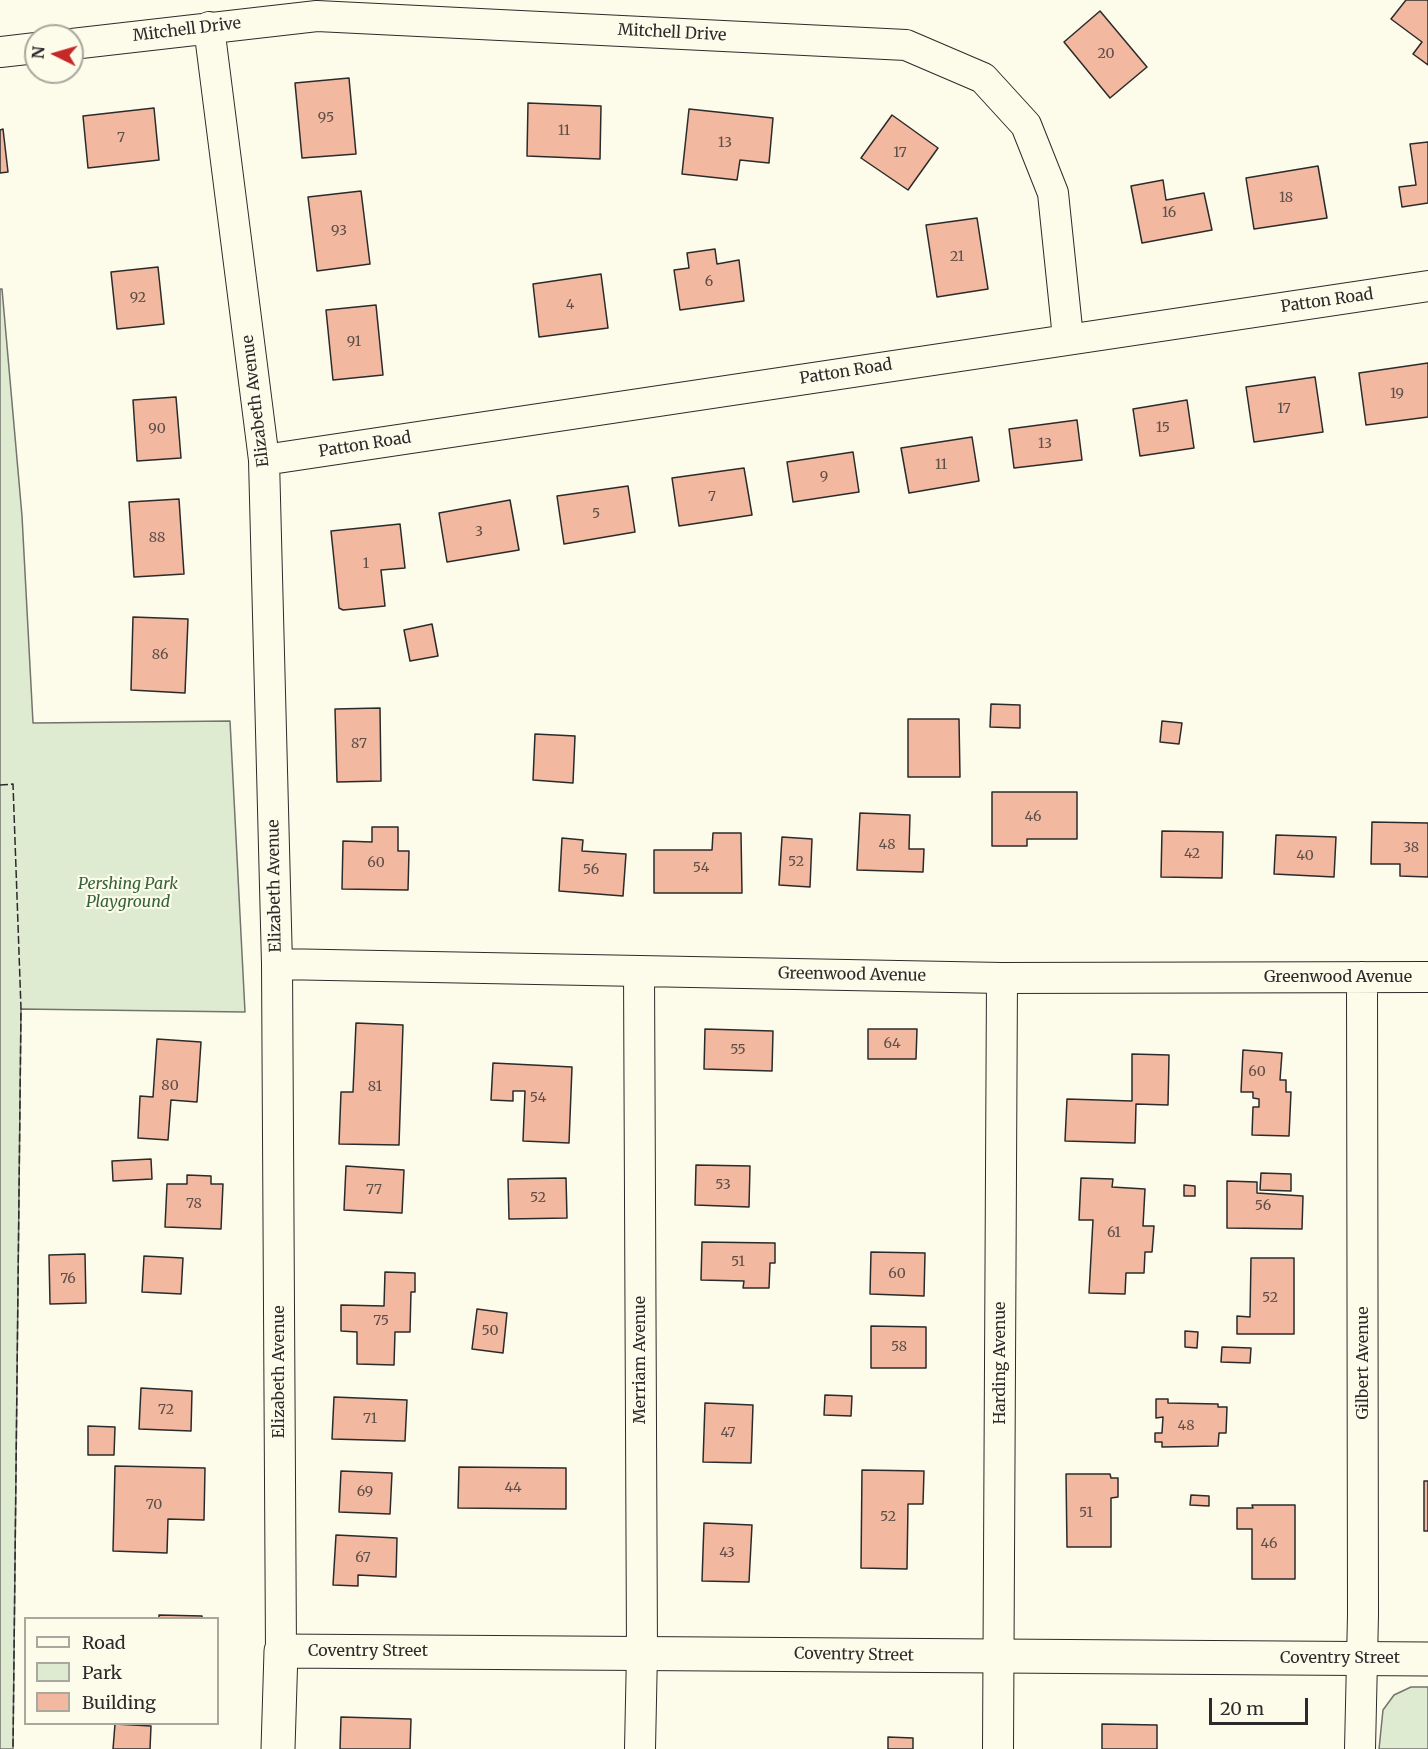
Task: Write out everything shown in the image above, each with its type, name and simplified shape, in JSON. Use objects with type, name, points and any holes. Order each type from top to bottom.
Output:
[{"type":"street","name":"Mitchell Drive","points":[[84,43],[317,16],[906,45],[983,78],[1026,126],[1053,193],[1068,338]]},
{"type":"street","name":"Elizabeth Avenue","points":[[209,27],[264,460],[277,964],[281,1650],[279,1749]]},
{"type":"street","points":[[0,52],[24,49]]},
{"type":"street","name":"Patton Road","points":[[264,460],[1428,286]]},
{"type":"street","name":"Greenwood Avenue","points":[[277,964],[1002,978],[1428,977]]},
{"type":"street","name":"Merriam Avenue","points":[[639,971],[642,1652],[640,1749]]},
{"type":"street","name":"Gilbert Avenue","points":[[1360,1749],[1362,977]]},
{"type":"street","name":"Harding Avenue","points":[[998,1749],[1002,978]]},
{"type":"street","name":"Coventry Street","points":[[281,1650],[1428,1659]]},
{"type":"green space","name":"Pershing Park Playground","points":[[0,289],[2,289],[22,516],[33,723],[230,721],[245,1012],[21,1009],[13,1749],[0,1749]]},
{"type":"green space","points":[[1411,1687],[1428,1687],[1428,1749],[1379,1749],[1383,1710],[1394,1695]]},
{"type":"building","points":[[1406,0],[1428,0],[1428,65],[1413,54],[1422,42],[1391,19]]},
{"type":"building","points":[[1100,11],[1147,67],[1110,98],[1064,42]]},
{"type":"building","points":[[349,78],[356,154],[302,158],[295,83]]},
{"type":"building","points":[[528,103],[601,106],[600,159],[527,156]]},
{"type":"building","points":[[154,108],[159,160],[88,168],[83,116]]},
{"type":"building","points":[[689,109],[773,118],[769,163],[740,160],[737,180],[682,174]]},
{"type":"building","points":[[892,115],[938,148],[908,190],[861,158]]},
{"type":"building","points":[[3,129],[8,172],[0,173],[0,130]]},
{"type":"building","points":[[1428,142],[1428,203],[1402,207],[1399,187],[1416,185],[1410,144]]},
{"type":"building","points":[[1318,166],[1327,218],[1254,229],[1246,178]]},
{"type":"building","points":[[1163,180],[1166,200],[1204,193],[1212,230],[1142,243],[1131,186]]},
{"type":"building","points":[[361,191],[370,264],[317,271],[308,197]]},
{"type":"building","points":[[977,218],[988,289],[937,297],[926,225]]},
{"type":"building","points":[[715,249],[717,264],[739,260],[744,301],[680,310],[674,270],[689,268],[687,253]]},
{"type":"building","points":[[158,267],[164,324],[117,329],[111,272]]},
{"type":"building","points":[[601,274],[608,328],[539,337],[533,284]]},
{"type":"building","points":[[376,305],[383,375],[333,380],[326,310]]},
{"type":"building","points":[[1428,363],[1428,417],[1366,425],[1359,373]]},
{"type":"building","points":[[1315,377],[1323,432],[1254,442],[1246,387]]},
{"type":"building","points":[[176,397],[181,458],[137,461],[133,400]]},
{"type":"building","points":[[1187,400],[1194,448],[1140,456],[1133,409]]},
{"type":"building","points":[[1077,420],[1082,460],[1014,468],[1009,429]]},
{"type":"building","points":[[972,437],[979,481],[909,493],[901,448]]},
{"type":"building","points":[[853,452],[859,492],[793,502],[787,462]]},
{"type":"building","points":[[744,468],[752,515],[679,526],[672,478]]},
{"type":"building","points":[[628,486],[635,532],[564,544],[557,496]]},
{"type":"building","points":[[179,499],[184,574],[134,577],[129,502]]},
{"type":"building","points":[[510,500],[519,550],[447,562],[439,513]]},
{"type":"building","points":[[400,524],[405,568],[381,570],[385,606],[343,610],[339,608],[331,531]]},
{"type":"building","points":[[133,617],[188,619],[185,693],[131,690]]},
{"type":"building","points":[[432,624],[438,656],[410,661],[404,630]]},
{"type":"building","points":[[991,704],[1020,705],[1020,728],[990,727]]},
{"type":"building","points":[[380,708],[381,781],[337,782],[335,709]]},
{"type":"building","points":[[908,719],[959,719],[960,777],[908,777]]},
{"type":"building","points":[[1162,721],[1182,723],[1179,744],[1160,742]]},
{"type":"building","points":[[535,734],[575,736],[573,783],[533,780]]},
{"type":"building","points":[[992,792],[1077,792],[1077,839],[1027,839],[1027,846],[992,846]]},
{"type":"building","points":[[860,813],[910,815],[909,849],[924,849],[923,872],[857,870]]},
{"type":"building","points":[[1372,822],[1428,823],[1428,877],[1400,876],[1400,864],[1371,864]]},
{"type":"building","points":[[372,827],[398,827],[398,851],[409,851],[408,890],[342,889],[343,841],[372,842]]},
{"type":"building","points":[[1162,831],[1223,832],[1222,878],[1161,877]]},
{"type":"building","points":[[713,833],[741,833],[742,893],[654,893],[654,850],[712,850]]},
{"type":"building","points":[[1276,835],[1336,837],[1334,877],[1274,874]]},
{"type":"building","points":[[782,837],[812,839],[810,887],[779,885]]},
{"type":"building","points":[[562,838],[583,840],[582,851],[626,854],[623,896],[559,891]]},
{"type":"building","points":[[356,1023],[403,1025],[399,1145],[339,1144],[341,1092],[353,1092]]},
{"type":"building","points":[[705,1029],[773,1031],[772,1071],[704,1069]]},
{"type":"building","points":[[868,1029],[917,1029],[916,1059],[868,1059]]},
{"type":"building","points":[[157,1039],[201,1042],[197,1102],[171,1100],[168,1140],[138,1138],[140,1096],[153,1097]]},
{"type":"building","points":[[1243,1050],[1282,1053],[1280,1080],[1286,1080],[1286,1092],[1291,1092],[1289,1136],[1252,1135],[1253,1107],[1259,1107],[1259,1099],[1253,1098],[1253,1092],[1241,1092]]},
{"type":"building","points":[[1132,1054],[1169,1055],[1168,1105],[1136,1104],[1135,1143],[1065,1141],[1067,1099],[1132,1101]]},
{"type":"building","points":[[493,1063],[572,1067],[569,1143],[523,1141],[525,1091],[513,1091],[513,1101],[491,1100]]},
{"type":"building","points":[[151,1159],[152,1179],[113,1181],[112,1161]]},
{"type":"building","points":[[696,1165],[750,1166],[749,1207],[695,1205]]},
{"type":"building","points":[[346,1166],[404,1170],[402,1213],[344,1210]]},
{"type":"building","points":[[1261,1173],[1291,1174],[1291,1191],[1260,1190]]},
{"type":"building","points":[[187,1175],[211,1176],[211,1184],[223,1184],[221,1229],[165,1227],[167,1184],[187,1184]]},
{"type":"building","points":[[566,1178],[567,1218],[509,1219],[508,1179]]},
{"type":"building","points":[[1081,1178],[1113,1179],[1112,1187],[1145,1189],[1143,1226],[1154,1226],[1152,1252],[1145,1252],[1144,1273],[1126,1273],[1125,1294],[1089,1293],[1093,1220],[1079,1220]]},
{"type":"building","points":[[1227,1181],[1257,1182],[1257,1193],[1303,1196],[1302,1229],[1227,1228]]},
{"type":"building","points":[[1184,1185],[1195,1186],[1195,1196],[1184,1196]]},
{"type":"building","points":[[702,1242],[775,1243],[775,1263],[770,1263],[769,1288],[743,1288],[744,1281],[701,1280]]},
{"type":"building","points":[[871,1252],[925,1253],[924,1296],[870,1294]]},
{"type":"building","points":[[85,1254],[86,1303],[50,1304],[49,1255]]},
{"type":"building","points":[[144,1256],[183,1258],[181,1294],[142,1292]]},
{"type":"building","points":[[1251,1258],[1294,1258],[1294,1334],[1237,1334],[1237,1316],[1250,1317]]},
{"type":"building","points":[[385,1272],[415,1273],[415,1292],[411,1292],[410,1332],[395,1332],[394,1365],[357,1364],[357,1332],[341,1331],[341,1305],[384,1306]]},
{"type":"building","points":[[477,1309],[507,1313],[503,1353],[472,1349]]},
{"type":"building","points":[[871,1326],[926,1327],[926,1368],[871,1368]]},
{"type":"building","points":[[1185,1331],[1198,1332],[1197,1348],[1185,1347]]},
{"type":"building","points":[[1222,1347],[1251,1348],[1250,1363],[1221,1362]]},
{"type":"building","points":[[141,1388],[192,1391],[191,1431],[139,1429]]},
{"type":"building","points":[[825,1395],[852,1396],[851,1416],[824,1415]]},
{"type":"building","points":[[334,1397],[407,1400],[405,1441],[332,1439]]},
{"type":"building","points":[[1156,1399],[1168,1399],[1168,1403],[1218,1404],[1218,1407],[1227,1407],[1226,1433],[1219,1433],[1218,1446],[1162,1447],[1162,1442],[1155,1442],[1155,1433],[1162,1433],[1163,1417],[1156,1418]]},
{"type":"building","points":[[705,1403],[753,1405],[751,1463],[703,1462]]},
{"type":"building","points":[[88,1426],[115,1427],[114,1455],[88,1455]]},
{"type":"building","points":[[115,1466],[205,1468],[204,1520],[168,1519],[167,1553],[113,1551]]},
{"type":"building","points":[[459,1467],[566,1468],[566,1509],[458,1508]]},
{"type":"building","points":[[862,1470],[924,1471],[923,1504],[908,1504],[907,1569],[861,1568]]},
{"type":"building","points":[[341,1471],[392,1473],[390,1514],[339,1512]]},
{"type":"building","points":[[1066,1474],[1110,1474],[1111,1478],[1118,1478],[1118,1497],[1111,1498],[1111,1547],[1067,1547]]},
{"type":"building","points":[[1424,1481],[1428,1481],[1428,1531],[1424,1531]]},
{"type":"building","points":[[1191,1495],[1209,1496],[1209,1506],[1190,1505]]},
{"type":"building","points":[[1252,1505],[1295,1505],[1295,1579],[1252,1579],[1252,1529],[1237,1529],[1237,1508],[1253,1508]]},
{"type":"building","points":[[704,1523],[752,1525],[749,1582],[702,1581]]},
{"type":"building","points":[[336,1535],[397,1538],[396,1577],[358,1575],[358,1586],[333,1585]]},
{"type":"building","points":[[159,1615],[202,1616],[202,1617],[159,1617]]},
{"type":"building","points":[[341,1717],[411,1719],[410,1749],[340,1749]]},
{"type":"building","points":[[1102,1724],[1157,1725],[1157,1749],[1102,1749]]},
{"type":"building","points":[[115,1725],[151,1726],[150,1749],[113,1749]]},
{"type":"building","points":[[888,1737],[913,1738],[913,1749],[888,1749]]},
{"type":"fence","points":[[0,785],[13,784],[21,1009],[13,1749]]}]
